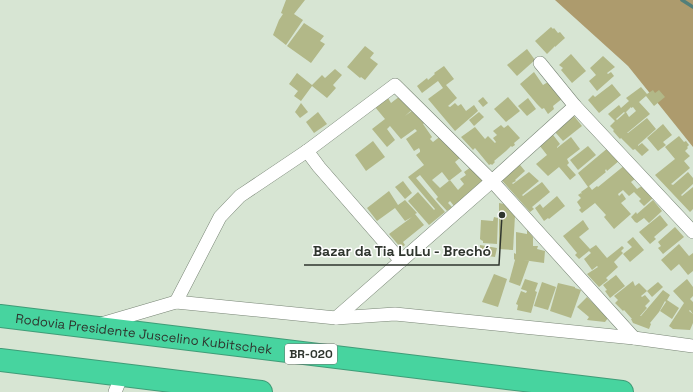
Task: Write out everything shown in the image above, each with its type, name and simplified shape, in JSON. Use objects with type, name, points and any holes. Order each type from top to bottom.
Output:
[{"type":"highway","name":"Rodovia Presidente Juscelino Kubitschek","points":[[0,316],[622,392]]},
{"type":"highway","points":[[0,360],[119,384],[261,392]]},
{"type":"street","points":[[540,63],[575,106],[693,232]]},
{"type":"street","points":[[176,302],[220,217],[240,196],[307,151],[396,85],[492,181],[634,338]]},
{"type":"street","points":[[336,318],[575,106]]},
{"type":"street","points":[[307,151],[319,168],[400,261]]},
{"type":"street","points":[[92,327],[176,302],[336,318],[395,314],[634,338],[693,346]]},
{"type":"shaded area","points":[[555,0],[693,0],[693,147],[628,66]]},
{"type":"building","points":[[286,0],[305,0],[294,14],[303,20],[286,45],[273,35],[283,14],[281,13]]},
{"type":"building","points":[[304,23],[324,36],[320,41],[325,44],[311,63],[287,46]]},
{"type":"building","points":[[551,27],[558,33],[560,32],[565,38],[547,54],[535,41]]},
{"type":"building","points":[[365,46],[374,53],[370,58],[378,64],[365,80],[361,77],[360,78],[347,67]]},
{"type":"building","points":[[527,49],[535,60],[517,76],[507,65]]},
{"type":"building","points":[[571,54],[586,71],[572,83],[561,70],[563,68],[559,65]]},
{"type":"building","points":[[603,56],[615,67],[607,73],[608,74],[611,72],[614,76],[597,91],[589,81],[596,75],[590,68]]},
{"type":"building","points":[[444,66],[454,79],[446,85],[457,98],[448,106],[450,107],[455,103],[458,106],[461,104],[466,111],[474,105],[478,111],[455,131],[428,99],[443,88],[438,81],[422,93],[417,86],[427,78],[428,80],[435,74],[434,73]]},
{"type":"building","points":[[335,69],[342,75],[333,85],[336,88],[327,98],[312,86],[301,101],[294,96],[298,91],[289,84],[297,73],[312,85],[322,75],[325,78]]},
{"type":"building","points":[[534,72],[543,85],[548,82],[563,98],[553,106],[554,109],[548,114],[544,108],[542,109],[537,104],[520,84]]},
{"type":"building","points":[[612,84],[621,95],[599,113],[588,100],[593,95],[595,97]]},
{"type":"building","points":[[641,87],[647,94],[653,90],[655,93],[659,90],[665,97],[654,106],[646,96],[639,102],[650,114],[627,133],[647,118],[656,129],[638,145],[642,143],[649,150],[642,156],[635,149],[633,150],[621,138],[620,139],[610,126],[615,121],[608,114],[619,105],[621,108],[629,101],[626,98]],"holes":[[[633,107],[636,111],[629,117],[626,112]],[[624,112],[625,113],[617,120],[616,119]]]},
{"type":"building","points":[[404,93],[415,107],[405,116],[417,107],[428,120],[423,124],[432,137],[430,139],[433,142],[442,135],[461,157],[455,162],[462,171],[450,180],[458,190],[464,184],[460,179],[466,175],[464,172],[471,167],[483,181],[454,206],[450,201],[448,203],[452,207],[447,211],[436,199],[438,197],[420,175],[416,178],[445,212],[429,225],[408,201],[418,192],[434,210],[435,209],[408,177],[424,165],[416,155],[420,152],[419,148],[414,151],[406,139],[417,131],[415,129],[401,139],[390,126],[387,129],[395,140],[387,147],[372,129],[385,119],[375,107],[388,98],[391,103]],"holes":[[[442,172],[449,181],[440,188],[432,180]]]},
{"type":"building","points":[[483,97],[488,103],[483,107],[478,101]]},
{"type":"building","points":[[508,97],[520,111],[506,122],[494,109]]},
{"type":"building","points":[[528,98],[536,109],[527,116],[518,106]]},
{"type":"building","points":[[301,103],[308,112],[300,118],[295,112]]},
{"type":"building","points":[[318,112],[327,124],[314,133],[306,122]]},
{"type":"building","points":[[479,112],[484,117],[474,126],[469,120]]},
{"type":"building","points":[[574,116],[582,126],[563,141],[555,132]]},
{"type":"building","points":[[663,124],[672,135],[663,142],[666,145],[658,151],[647,138]]},
{"type":"building","points":[[501,125],[504,128],[508,125],[520,138],[514,143],[515,145],[512,147],[511,146],[494,161],[495,162],[492,165],[489,165],[475,148],[473,150],[461,137],[475,127],[485,139],[488,136],[495,143],[496,142],[493,138],[497,135],[493,131]]},
{"type":"building","points":[[550,131],[560,144],[557,148],[571,137],[580,149],[567,159],[569,163],[567,165],[576,175],[570,180],[559,167],[548,176],[536,164],[547,155],[536,141]]},
{"type":"building","points":[[679,136],[689,145],[685,151],[690,156],[684,161],[690,168],[671,184],[673,185],[688,172],[693,178],[693,184],[681,195],[682,196],[693,187],[693,209],[690,212],[655,175],[675,159],[665,147]]},
{"type":"building","points":[[373,141],[385,157],[366,171],[355,155]]},
{"type":"building","points":[[588,146],[596,155],[578,170],[570,160]]},
{"type":"building","points":[[609,147],[620,160],[607,171],[606,169],[606,172],[589,186],[592,190],[597,186],[598,187],[625,165],[636,178],[631,182],[637,189],[642,186],[653,198],[644,206],[639,201],[641,199],[634,192],[629,196],[623,190],[618,194],[619,196],[622,193],[626,199],[621,203],[631,214],[614,229],[604,217],[606,215],[595,203],[582,213],[579,210],[581,208],[577,202],[581,198],[578,195],[581,193],[582,194],[581,192],[588,187],[578,173]]},
{"type":"building","points":[[516,160],[525,171],[515,180],[516,181],[512,183],[513,184],[529,172],[539,181],[522,195],[523,196],[542,182],[550,192],[532,207],[534,209],[530,212],[499,177]]},
{"type":"building","points":[[403,181],[412,193],[405,199],[395,187]]},
{"type":"building","points":[[389,191],[398,205],[405,200],[417,213],[415,214],[424,225],[403,242],[405,245],[401,248],[389,234],[412,217],[405,221],[395,208],[377,221],[367,208]]},
{"type":"building","points":[[557,196],[565,206],[549,219],[548,218],[544,221],[535,208],[540,204],[543,208]]},
{"type":"building","points":[[653,200],[662,211],[649,223],[644,218],[637,223],[635,222],[631,217],[636,212],[637,214]]},
{"type":"building","points":[[499,203],[504,204],[515,216],[513,250],[499,249]]},
{"type":"building","points":[[660,215],[668,225],[654,237],[656,239],[650,244],[639,232]]},
{"type":"building","points":[[494,217],[498,218],[497,244],[483,243],[480,239],[481,220],[493,221]]},
{"type":"building","points":[[583,220],[589,229],[579,237],[590,249],[596,245],[607,258],[622,246],[624,248],[621,251],[623,253],[614,262],[618,267],[606,278],[608,280],[599,287],[587,274],[598,267],[597,266],[592,270],[584,259],[591,253],[589,251],[579,259],[575,255],[577,253],[563,236]]},
{"type":"building","points":[[675,227],[684,237],[663,254],[658,248],[661,246],[658,242]]},
{"type":"building","points":[[527,230],[533,237],[533,246],[538,246],[537,249],[545,251],[544,263],[523,260],[529,261],[520,286],[509,282],[515,260],[514,253],[516,254],[516,232],[527,234]]},
{"type":"building","points":[[633,237],[644,250],[630,262],[623,254],[632,247],[627,242]]},
{"type":"building","points":[[679,244],[689,256],[693,253],[693,271],[688,275],[679,264],[671,271],[661,260]]},
{"type":"building","points":[[480,245],[497,248],[495,257],[480,255]]},
{"type":"building","points":[[494,274],[507,279],[498,307],[482,302]]},
{"type":"building","points":[[616,275],[625,286],[610,298],[603,285]]},
{"type":"building","points":[[525,279],[538,283],[531,313],[517,310],[518,305],[516,304],[521,291],[526,293],[527,291],[521,289]]},
{"type":"building","points":[[687,279],[693,287],[693,296],[690,299],[693,302],[693,314],[693,323],[690,330],[673,329],[669,326],[684,303],[673,291]]},
{"type":"building","points":[[633,281],[635,286],[639,283],[647,291],[641,296],[642,297],[645,295],[650,301],[645,306],[647,308],[640,316],[663,290],[670,295],[667,300],[679,308],[672,319],[660,311],[666,302],[665,301],[659,312],[650,323],[649,329],[633,323],[632,319],[624,310],[623,311],[615,303],[618,300],[614,296]]},
{"type":"building","points":[[542,282],[556,287],[548,310],[534,306]]},
{"type":"building","points":[[658,282],[663,287],[652,297],[647,291]]},
{"type":"building","points":[[558,283],[581,290],[571,318],[550,311]]},
{"type":"building","points":[[587,297],[608,318],[605,322],[587,320],[589,317],[577,307]]},
{"type":"waterway","points":[[682,0],[693,7]]},
{"type":"place","name":"Bazar da Tia LuLu - Brechó","points":[[502,215]]}]
